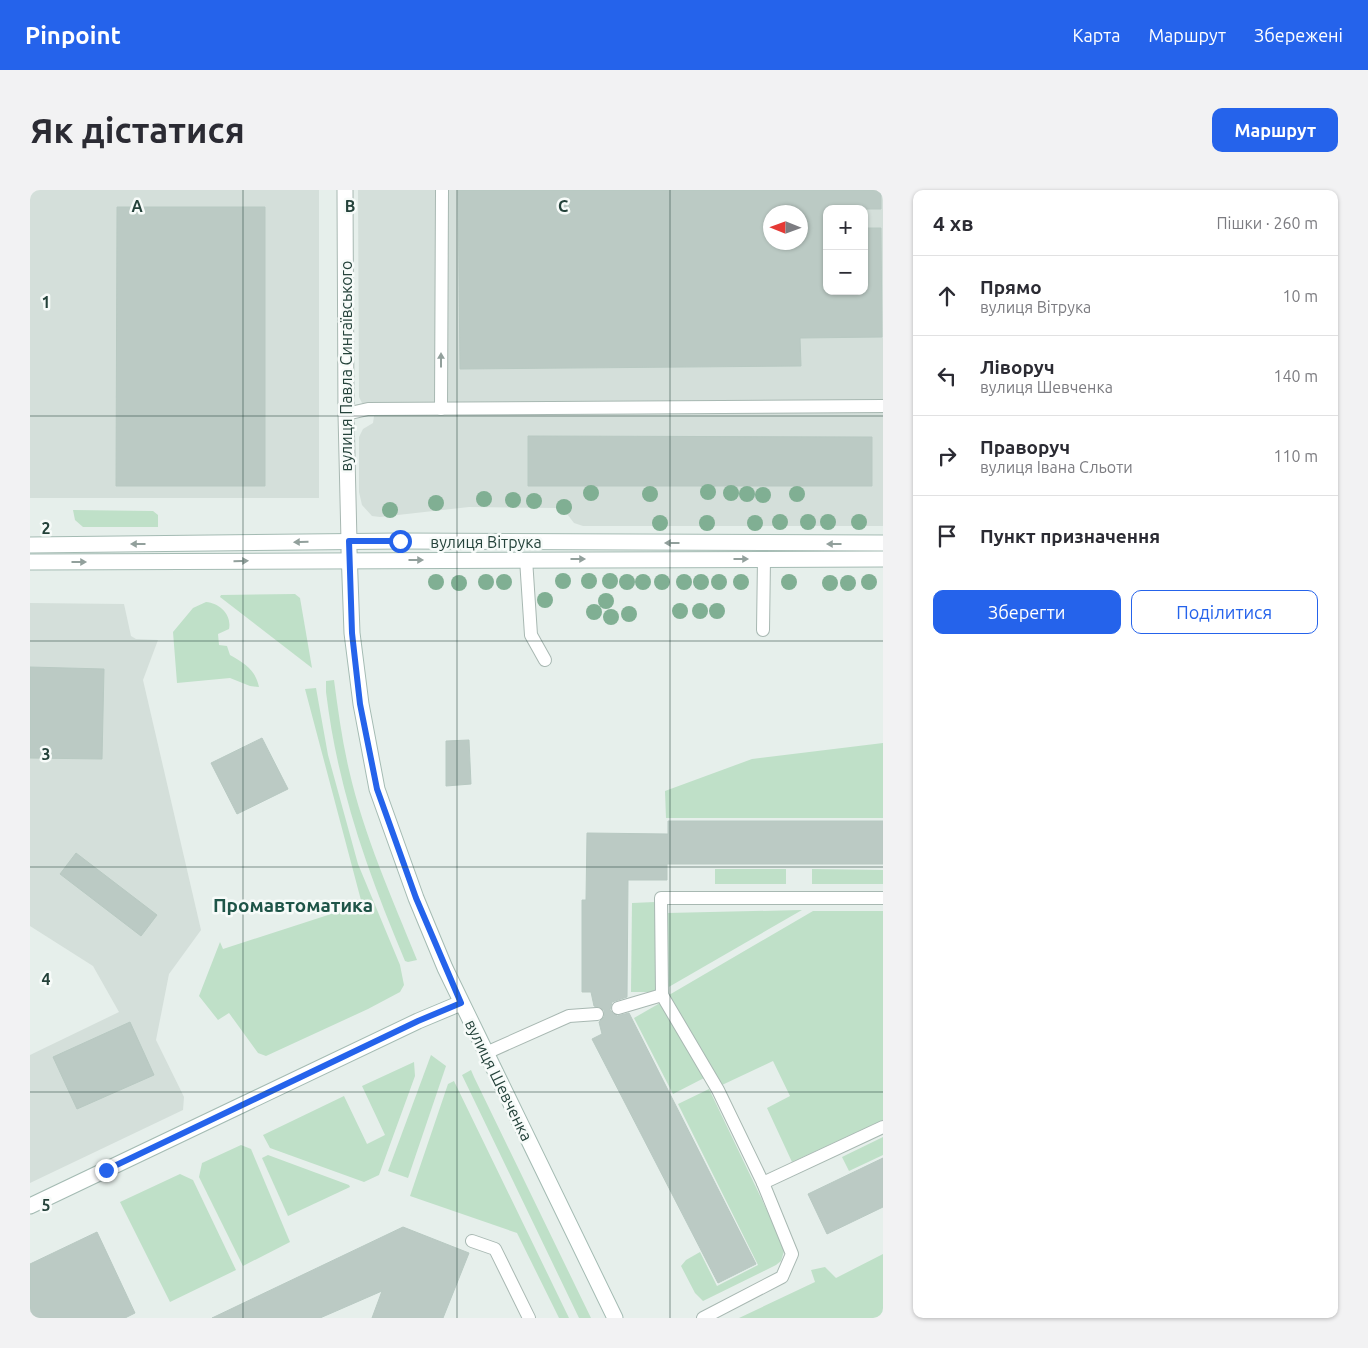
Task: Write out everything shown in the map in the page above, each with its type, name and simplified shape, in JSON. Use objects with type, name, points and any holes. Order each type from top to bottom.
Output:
[{"type":"main road","name":"вулиця Павла Сингаївського","points":[[345,190],[346,414],[349,541]]},
{"type":"main road","name":"вулиця Вітрука","points":[[30,544],[349,541],[883,543]]},
{"type":"main road","name":"вулиця Шевченка","points":[[349,541],[352,633],[360,704],[377,789],[416,898],[461,1003],[615,1318]]},
{"type":"main road","name":"вулиця Вітрука","points":[[30,562],[883,559]]},
{"type":"main road","points":[[30,1206],[418,1021],[461,1003]]},
{"type":"lane","points":[[441,409],[442,190]]},
{"type":"lane","points":[[346,414],[368,409],[883,406]]},
{"type":"lane","points":[[763,630],[764,559]]},
{"type":"lane","points":[[526,560],[530,635],[544,660]]},
{"type":"lane","points":[[703,1318],[782,1277],[792,1254],[763,1184],[718,1090],[662,995],[661,898],[883,898]]},
{"type":"lane","points":[[618,1008],[662,995]]},
{"type":"lane","points":[[486,1053],[569,1016],[597,1014]]},
{"type":"lane","points":[[763,1184],[883,1127]]},
{"type":"lane","points":[[472,1241],[495,1248],[529,1318]]},
{"type":"shaded area","points":[[30,190],[319,190],[319,498],[30,498]]},
{"type":"shaded area","points":[[358,190],[883,190],[883,526],[583,526],[574,523],[564,510],[557,508],[469,507],[380,517],[372,516],[362,505],[359,492],[359,437],[363,429],[373,423],[375,409],[362,403],[359,397]]},
{"type":"shaded area","points":[[30,603],[124,604],[131,636],[136,639],[158,640],[143,680],[201,930],[169,974],[156,1040],[184,1097],[183,1110],[30,1183],[30,1055],[119,1012],[93,966],[30,926]]},
{"type":"green space","points":[[73,510],[153,511],[158,515],[158,527],[83,527],[75,520]]},
{"type":"green space","points":[[295,594],[300,598],[312,668],[220,597],[221,595]]},
{"type":"green space","points":[[206,602],[220,607],[229,619],[229,629],[218,634],[219,645],[227,646],[230,655],[252,671],[259,687],[250,686],[230,678],[177,683],[173,632],[193,608]]},
{"type":"green space","points":[[334,680],[344,748],[362,819],[417,960],[405,961],[366,862],[346,796],[331,728],[326,692],[326,681]]},
{"type":"green space","points":[[316,688],[328,755],[358,864],[400,965],[404,985],[400,992],[368,1009],[266,1056],[258,1053],[229,1013],[218,1020],[199,996],[220,942],[223,949],[362,904],[305,689]]},
{"type":"green space","points":[[883,743],[883,818],[666,818],[665,791],[752,759]]},
{"type":"green space","points":[[715,869],[786,869],[786,884],[715,884]]},
{"type":"green space","points":[[812,869],[883,870],[883,884],[812,884]]},
{"type":"green space","points":[[655,902],[655,992],[631,992],[632,903]]},
{"type":"green space","points":[[802,910],[667,988],[667,913]]},
{"type":"green space","points":[[813,911],[883,911],[883,1120],[792,1162],[767,1108],[790,1096],[773,1061],[722,1085],[669,995]]},
{"type":"green space","points":[[660,1003],[704,1078],[673,1094],[634,1018]]},
{"type":"green space","points":[[431,1055],[446,1066],[408,1178],[388,1171]]},
{"type":"green space","points":[[414,1062],[415,1076],[379,1175],[364,1182],[270,1148],[263,1135],[344,1096],[367,1144],[385,1135],[362,1086]]},
{"type":"green space","points":[[471,1070],[591,1318],[579,1318],[462,1075]]},
{"type":"green space","points":[[454,1081],[569,1318],[559,1318],[517,1233],[410,1196],[448,1084]]},
{"type":"green space","points":[[709,1089],[785,1248],[781,1261],[776,1265],[703,1301],[695,1293],[681,1266],[686,1260],[700,1252],[717,1286],[758,1265],[678,1104]]},
{"type":"green space","points":[[883,1137],[883,1155],[849,1171],[842,1157]]},
{"type":"green space","points":[[241,1145],[251,1149],[290,1242],[243,1266],[199,1177],[202,1163]]},
{"type":"green space","points":[[268,1155],[350,1187],[288,1216],[262,1158]]},
{"type":"green space","points":[[180,1174],[193,1180],[236,1270],[170,1302],[120,1202]]},
{"type":"green space","points":[[883,1254],[883,1318],[739,1318],[815,1282],[811,1270],[825,1267],[836,1278]]},
{"type":"building","points":[[458,190],[881,190],[881,209],[868,209],[868,205],[823,205],[823,295],[868,295],[868,228],[881,228],[882,337],[800,338],[801,366],[460,369]]},
{"type":"building","points":[[117,207],[265,207],[265,486],[116,486]]},
{"type":"building","points":[[528,436],[872,437],[872,486],[528,486]]},
{"type":"building","points":[[30,667],[104,669],[102,759],[30,758]]},
{"type":"building","points":[[262,738],[288,789],[237,814],[211,763]]},
{"type":"building","points":[[469,740],[471,784],[446,786],[446,741]]},
{"type":"building","points":[[668,821],[883,821],[883,864],[667,864],[667,880],[628,880],[627,997],[612,1002],[610,1010],[617,1016],[629,1013],[756,1264],[718,1283],[592,1039],[602,1034],[599,1022],[604,1017],[604,1010],[594,1006],[591,992],[582,992],[582,900],[586,900],[587,833],[668,834]]},
{"type":"building","points":[[76,853],[157,915],[141,936],[60,874]]},
{"type":"building","points":[[130,1022],[154,1075],[77,1109],[53,1057]]},
{"type":"building","points":[[883,1158],[883,1207],[827,1234],[808,1194]]},
{"type":"building","points":[[403,1227],[469,1253],[443,1318],[372,1318],[382,1291],[320,1318],[212,1318]]},
{"type":"building","points":[[97,1232],[135,1313],[125,1318],[30,1318],[30,1264]]},
{"type":"district","name":"Промавтоматика","points":[[293,905]]},
{"type":"route","points":[[106,1170],[418,1021],[461,1003],[416,898],[377,789],[360,704],[352,633],[349,541],[400,541]]}]
